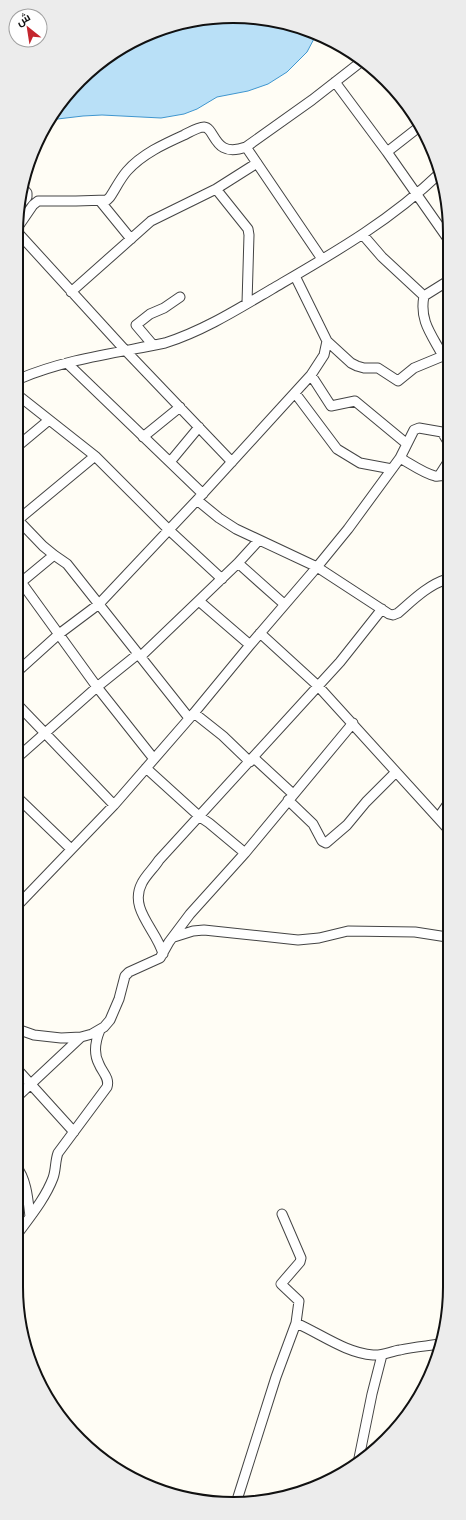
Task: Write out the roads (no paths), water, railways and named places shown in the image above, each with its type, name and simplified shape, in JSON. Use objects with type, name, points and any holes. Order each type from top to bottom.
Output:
[{"type":"street","points":[[23,219],[33,204],[38,201],[107,200],[127,172],[143,157],[168,142],[199,128],[205,127],[209,129],[216,141],[221,146],[234,150],[246,147],[359,64]]},
{"type":"street","points":[[335,82],[387,152],[443,232]]},
{"type":"street","points":[[387,152],[416,130]]},
{"type":"street","points":[[246,147],[322,259]]},
{"type":"street","points":[[71,292],[155,219],[216,189],[257,163]]},
{"type":"street","points":[[23,378],[67,363],[177,339],[247,303],[363,235],[417,195],[436,177]]},
{"type":"street","points":[[216,189],[248,229],[247,303]]},
{"type":"street","points":[[100,201],[131,239]]},
{"type":"street","points":[[363,235],[382,257],[424,296]]},
{"type":"street","points":[[23,238],[125,350],[232,462]]},
{"type":"street","points":[[295,276],[327,340],[351,363],[364,368],[378,368],[398,382],[414,368],[443,361]]},
{"type":"street","points":[[443,284],[424,296],[422,308],[423,317],[443,354]]},
{"type":"street","points":[[152,345],[136,325],[150,314],[164,308],[180,297]]},
{"type":"street","points":[[23,666],[59,634],[99,604],[200,497],[311,376],[324,355],[327,340]]},
{"type":"street","points":[[67,363],[170,462],[219,518],[236,529],[317,567],[393,615],[398,613],[428,588],[443,581]]},
{"type":"street","points":[[311,376],[331,406],[355,401],[407,444]]},
{"type":"street","points":[[295,393],[337,449],[360,463],[392,469]]},
{"type":"street","points":[[23,399],[95,456],[169,530],[222,579]]},
{"type":"street","points":[[143,437],[180,407]]},
{"type":"street","points":[[23,442],[49,420]]},
{"type":"street","points":[[170,462],[199,427]]},
{"type":"street","points":[[23,901],[114,804],[192,716],[250,644],[317,567],[348,529],[400,458],[416,428],[443,429]]},
{"type":"street","points":[[23,517],[95,456]]},
{"type":"street","points":[[400,458],[423,471],[435,476],[443,476]]},
{"type":"street","points":[[23,524],[54,555],[67,564],[139,656],[192,716],[223,736],[252,760],[290,797],[313,824],[322,841],[326,843],[347,825],[366,802],[396,772]]},
{"type":"street","points":[[23,753],[97,687],[139,656],[222,579],[259,540]]},
{"type":"street","points":[[23,581],[54,555]]},
{"type":"street","points":[[238,563],[284,604]]},
{"type":"street","points":[[23,587],[97,687],[154,759]]},
{"type":"street","points":[[199,601],[250,644]]},
{"type":"street","points":[[163,954],[156,937],[140,911],[137,902],[142,882],[159,860],[200,817],[340,662],[382,609]]},
{"type":"street","points":[[260,633],[318,686],[443,824]]},
{"type":"street","points":[[23,709],[114,804]]},
{"type":"street","points":[[23,1226],[43,1198],[54,1177],[58,1153],[109,1083],[96,1055],[96,1039],[100,1030],[110,1020],[119,999],[125,976],[129,972],[156,960],[163,954],[169,942],[190,914],[245,853],[353,723]]},
{"type":"street","points":[[146,768],[200,817],[209,822],[245,853]]},
{"type":"street","points":[[23,803],[71,849]]},
{"type":"street","points":[[438,818],[443,811]]},
{"type":"street","points":[[174,936],[204,930],[298,940],[319,938],[348,931],[415,932],[443,936]]},
{"type":"street","points":[[23,1031],[42,1036],[61,1038],[81,1037],[100,1030]]},
{"type":"street","points":[[23,1090],[81,1037]]},
{"type":"street","points":[[23,1076],[74,1132]]},
{"type":"street","points":[[23,1180],[26,1189],[30,1217]]},
{"type":"street","points":[[238,1497],[276,1377],[296,1324],[299,1301],[281,1284],[300,1262],[301,1258],[282,1214]]},
{"type":"street","points":[[296,1324],[314,1331],[333,1342],[366,1354],[382,1356],[400,1350],[435,1345]]},
{"type":"street","points":[[360,1455],[372,1394],[382,1356]]},
{"type":"water","points":[[219,23],[247,23],[287,30],[314,39],[307,52],[287,72],[268,84],[248,91],[217,97],[197,109],[184,114],[161,118],[102,115],[56,119],[75,95],[105,66],[128,51],[165,34],[192,27]]}]
